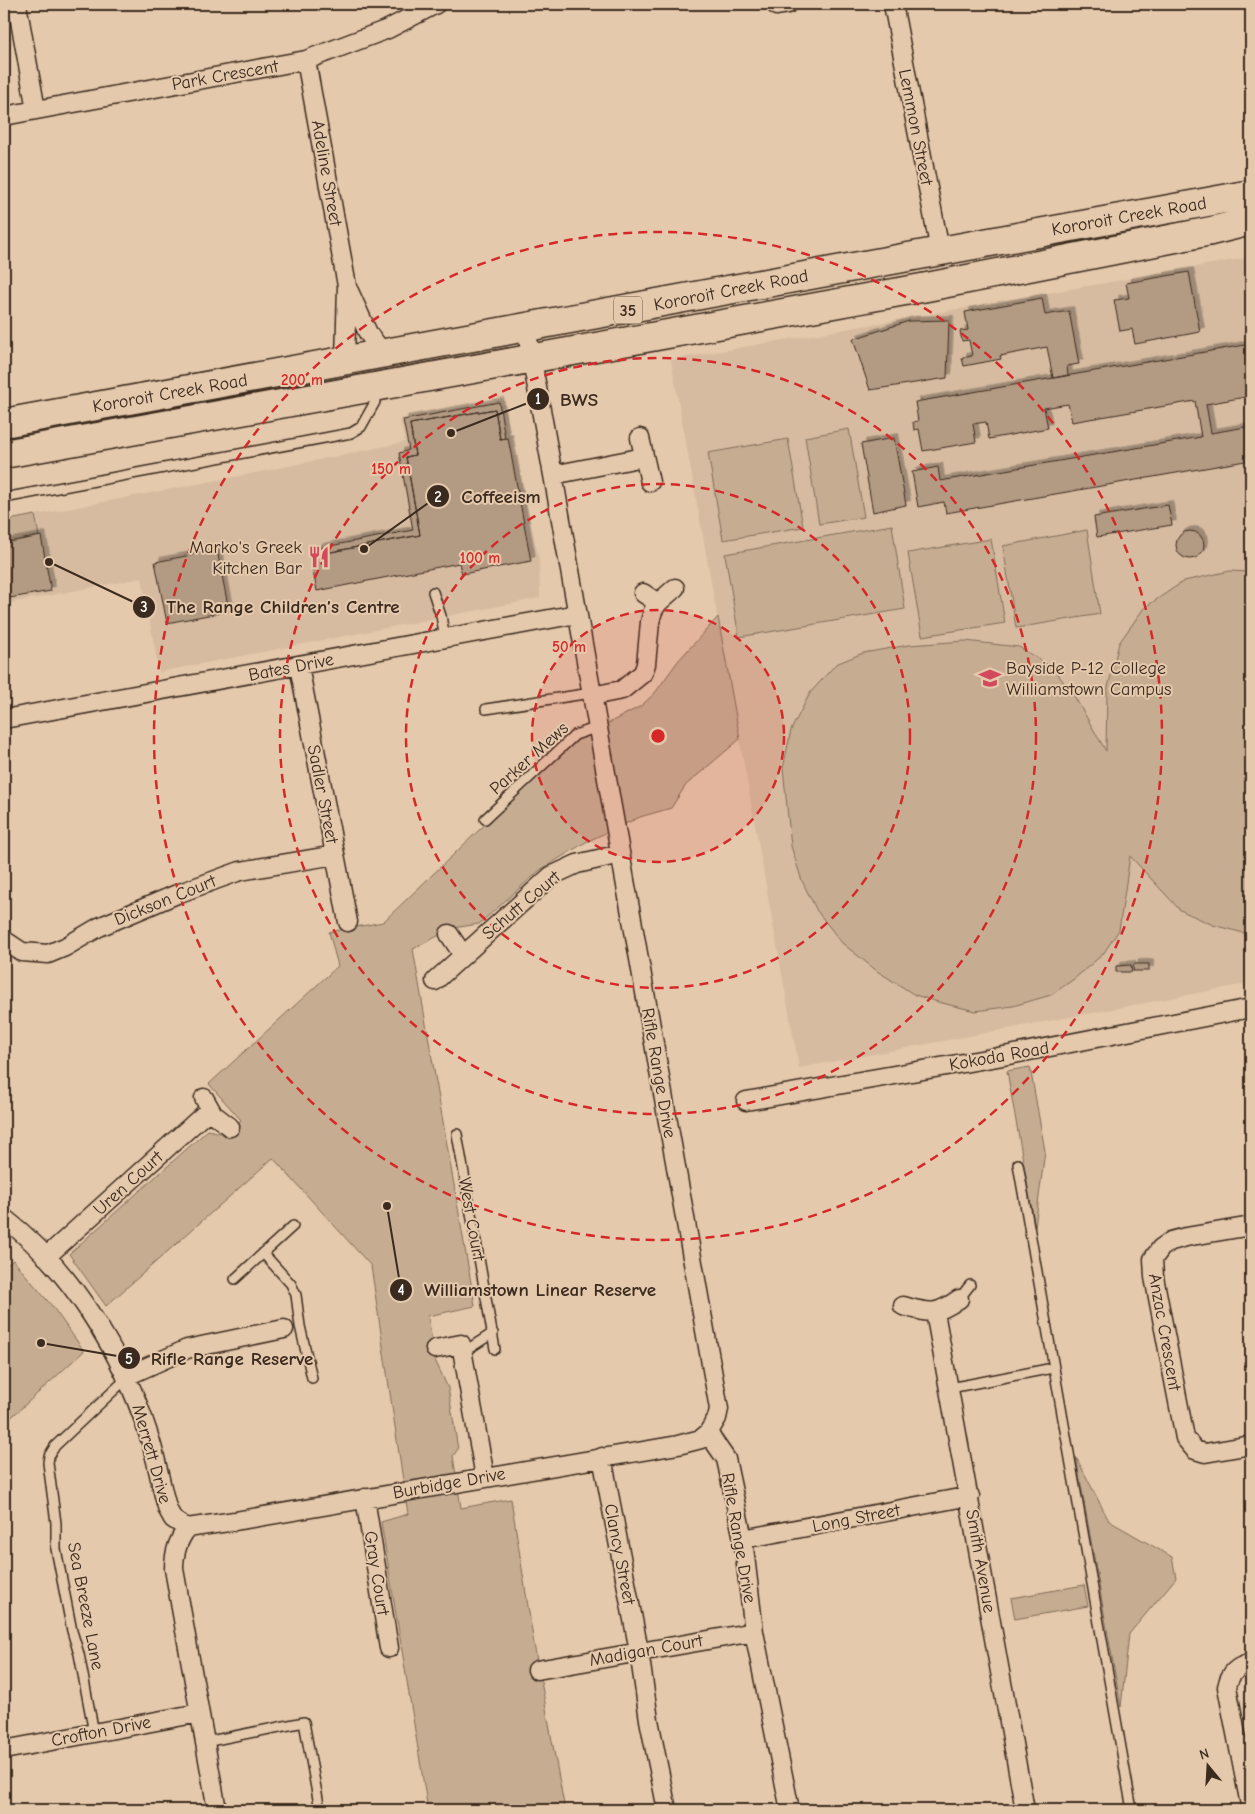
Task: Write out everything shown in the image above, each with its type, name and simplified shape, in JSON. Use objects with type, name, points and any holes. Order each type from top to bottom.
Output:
[{"type":"main road","name":"Kororoit Creek Road","points":[[4,423],[1251,194]]},
{"type":"main road","points":[[1222,199],[1247,223]]},
{"type":"main road","name":"Kororoit Creek Road","points":[[4,454],[927,286],[1247,223]]},
{"type":"main road","points":[[339,362],[373,387]]},
{"type":"street","points":[[17,4],[36,110]]},
{"type":"street","name":"Park Crescent","points":[[4,116],[306,60],[388,29],[436,4]]},
{"type":"street","name":"Lemmon Street","points":[[893,4],[940,251]]},
{"type":"street","name":"Adeline Street","points":[[306,60],[347,286],[368,332],[382,353]]},
{"type":"street","name":"Adeline Street","points":[[339,362],[347,286]]},
{"type":"street","name":"Rifle Range Drive","points":[[526,328],[554,475],[719,1408],[718,1418],[708,1433],[726,1459],[743,1539],[754,1632],[790,1810]]},
{"type":"street","points":[[640,438],[650,482]]},
{"type":"street","points":[[554,475],[644,457]]},
{"type":"street","points":[[592,695],[624,690],[643,673],[647,659],[650,618],[658,603],[675,588]]},
{"type":"street","points":[[643,593],[658,603]]},
{"type":"street","name":"Bates Drive","points":[[4,719],[578,614]]},
{"type":"street","name":"Sadler Street","points":[[299,666],[348,922]]},
{"type":"street","name":"Dickson Court","points":[[4,940],[22,952],[48,954],[65,947],[99,927],[231,874],[335,854]]},
{"type":"street","name":"Schutt Court","points":[[435,981],[551,876],[577,864],[620,854]]},
{"type":"street","points":[[449,934],[463,955]]},
{"type":"street","name":"Kokoda Road","points":[[746,1101],[1251,1008]]},
{"type":"street","name":"Uren Court","points":[[46,1257],[207,1104],[230,1127]]},
{"type":"street","name":"Merrett Drive","points":[[4,1218],[46,1257],[88,1310],[127,1377],[154,1450],[168,1510],[174,1519],[187,1528]]},
{"type":"street","name":"Anzac Crescent","points":[[1251,1226],[1171,1241],[1161,1248],[1153,1259],[1154,1277],[1185,1438],[1195,1450],[1205,1453],[1251,1445]]},
{"type":"street","points":[[898,1302],[925,1312],[935,1312],[959,1299]]},
{"type":"street","name":"Smith Avenue","points":[[935,1312],[970,1496],[1025,1810]]},
{"type":"street","points":[[127,1377],[187,1349],[292,1328]]},
{"type":"street","points":[[434,1349],[460,1344],[485,1477]]},
{"type":"street","name":"Burbidge Drive","points":[[187,1528],[602,1458],[701,1439],[708,1433]]},
{"type":"street","name":"Clancy Street","points":[[602,1458],[667,1810]]},
{"type":"street","name":"Long Street","points":[[743,1539],[970,1496]]},
{"type":"street","name":"Gray Court","points":[[365,1498],[389,1648]]},
{"type":"street","points":[[187,1528],[174,1552],[174,1569],[217,1810]]},
{"type":"street","name":"Madigan Court","points":[[537,1670],[754,1632]]},
{"type":"street","points":[[1251,1663],[1239,1667],[1230,1676],[1227,1687],[1251,1810]]},
{"type":"street","name":"Crofton Drive","points":[[4,1750],[199,1713]]},
{"type":"lane","points":[[4,498],[351,433],[360,427],[375,402],[373,387]]},
{"type":"lane","points":[[433,592],[441,616],[445,638]]},
{"type":"lane","points":[[486,708],[592,695]]},
{"type":"lane","name":"Parker Mews","points":[[485,820],[575,735],[598,727]]},
{"type":"lane","name":"West Court","points":[[457,1134],[496,1349]]},
{"type":"lane","points":[[1018,1164],[1132,1810]]},
{"type":"lane","points":[[235,1279],[293,1226]]},
{"type":"lane","points":[[263,1253],[295,1291],[298,1304],[292,1328],[312,1378]]},
{"type":"lane","points":[[959,1299],[970,1285]]},
{"type":"lane","points":[[462,1353],[493,1333]]},
{"type":"lane","points":[[950,1388],[1053,1368]]},
{"type":"lane","name":"Sea Breeze Lane","points":[[94,1732],[56,1549],[56,1523],[48,1466],[49,1456],[54,1446],[127,1377]]},
{"type":"lane","points":[[205,1742],[304,1722],[320,1810]]},
{"type":"shaded area","name":"Bayside P-12 College Williamstown Campus","points":[[1251,257],[1251,983],[799,1068],[671,360]]},
{"type":"shaded area","points":[[503,400],[539,559],[540,598],[159,672],[142,578],[4,604],[4,521],[405,442],[400,419]]},
{"type":"shaded area","points":[[849,429],[864,517],[819,524],[805,437]]},
{"type":"shaded area","points":[[788,439],[803,527],[723,540],[708,453]]},
{"type":"shaded area","points":[[35,515],[39,536],[4,543],[4,521]]},
{"type":"shaded area","points":[[892,525],[905,609],[739,637],[725,554]]},
{"type":"shaded area","points":[[1087,530],[1100,614],[1016,628],[1003,546]]},
{"type":"shaded area","points":[[991,539],[1005,623],[922,636],[908,553]]},
{"type":"shaded area","points":[[1230,571],[1251,572],[1251,935],[1213,925],[1180,910],[1130,856],[1119,930],[1103,954],[1074,979],[1051,995],[1013,1006],[975,1011],[938,1002],[915,995],[877,971],[842,943],[817,911],[802,881],[791,846],[783,768],[791,730],[810,693],[836,664],[863,653],[909,645],[965,641],[1019,647],[1053,668],[1073,694],[1106,751],[1107,691],[1119,643],[1144,608],[1184,581]]},
{"type":"shaded area","points":[[718,617],[740,739],[686,785],[671,808],[640,817],[586,842],[540,870],[479,924],[453,928],[413,949],[475,1306],[428,1316],[435,1360],[448,1388],[458,1449],[453,1456],[461,1508],[511,1499],[534,1644],[565,1810],[428,1810],[381,1522],[408,1514],[371,1266],[273,1158],[106,1306],[69,1254],[208,1130],[225,1134],[241,1120],[209,1084],[338,966],[329,932],[383,922],[569,744],[641,706],[655,693],[678,661]]},
{"type":"shaded area","points":[[1030,1067],[1045,1151],[1035,1227],[1007,1071]]},
{"type":"shaded area","points":[[13,1260],[52,1306],[84,1351],[4,1424],[4,1267]]},
{"type":"shaded area","points":[[1076,1457],[1109,1521],[1172,1557],[1176,1578],[1129,1634],[1121,1707]]},
{"type":"shaded area","points":[[1084,1585],[1088,1606],[1015,1619],[1011,1598]]},
{"type":"building","points":[[1189,272],[1200,332],[1135,344],[1132,329],[1120,331],[1114,300],[1129,298],[1126,283]]},
{"type":"building","points":[[1042,298],[1045,315],[1069,311],[1079,364],[1067,366],[1068,375],[1053,378],[1047,347],[1000,356],[1001,359],[964,366],[962,358],[972,356],[969,340],[962,341],[960,331],[968,330],[965,312]]},
{"type":"building","points":[[949,320],[947,378],[870,390],[853,339],[909,321]]},
{"type":"building","points":[[1251,344],[1251,396],[1206,404],[1211,433],[1251,426],[1251,460],[946,513],[944,502],[918,507],[912,472],[938,467],[940,481],[1201,437],[1195,401],[1072,422],[1068,404],[1044,408],[1048,428],[989,439],[986,422],[973,424],[976,442],[923,451],[919,429],[914,430],[913,422],[918,421],[915,402]]},
{"type":"building","points":[[499,402],[505,438],[500,439],[495,409],[410,424],[415,455],[406,457],[420,535],[310,556],[309,550],[413,530],[399,453],[409,450],[403,420]]},
{"type":"building","points":[[495,409],[500,439],[508,438],[531,561],[462,574],[459,563],[317,591],[310,556],[420,535],[406,457],[415,455],[410,424]]},
{"type":"building","points":[[894,438],[906,505],[873,512],[861,444]]},
{"type":"building","points":[[1168,505],[1172,525],[1097,537],[1094,517]]},
{"type":"building","points":[[1190,531],[1200,535],[1204,545],[1200,555],[1190,559],[1180,555],[1176,545],[1180,535]]},
{"type":"building","points":[[41,536],[51,591],[4,599],[4,543]]},
{"type":"building","points":[[217,550],[229,611],[167,623],[155,562]]},
{"type":"building","points":[[1134,964],[1149,964],[1149,971],[1133,971]]},
{"type":"building","points":[[1131,965],[1132,972],[1116,972],[1116,966]]},
{"type":"place","name":"BWS","points":[[451,433]]},
{"type":"place","name":"Coffeeism","points":[[364,549]]},
{"type":"place","name":"Marko's Greek Kitchen Bar","points":[[319,557]]},
{"type":"place","name":"The Range Children’s Centre","points":[[49,562]]},
{"type":"place","name":"Bayside P-12 College Williamstown Campus","points":[[990,678]]},
{"type":"place","name":"Williamstown Linear Reserve","points":[[387,1206]]},
{"type":"place","name":"Rifle Range Reserve","points":[[41,1343]]}]
